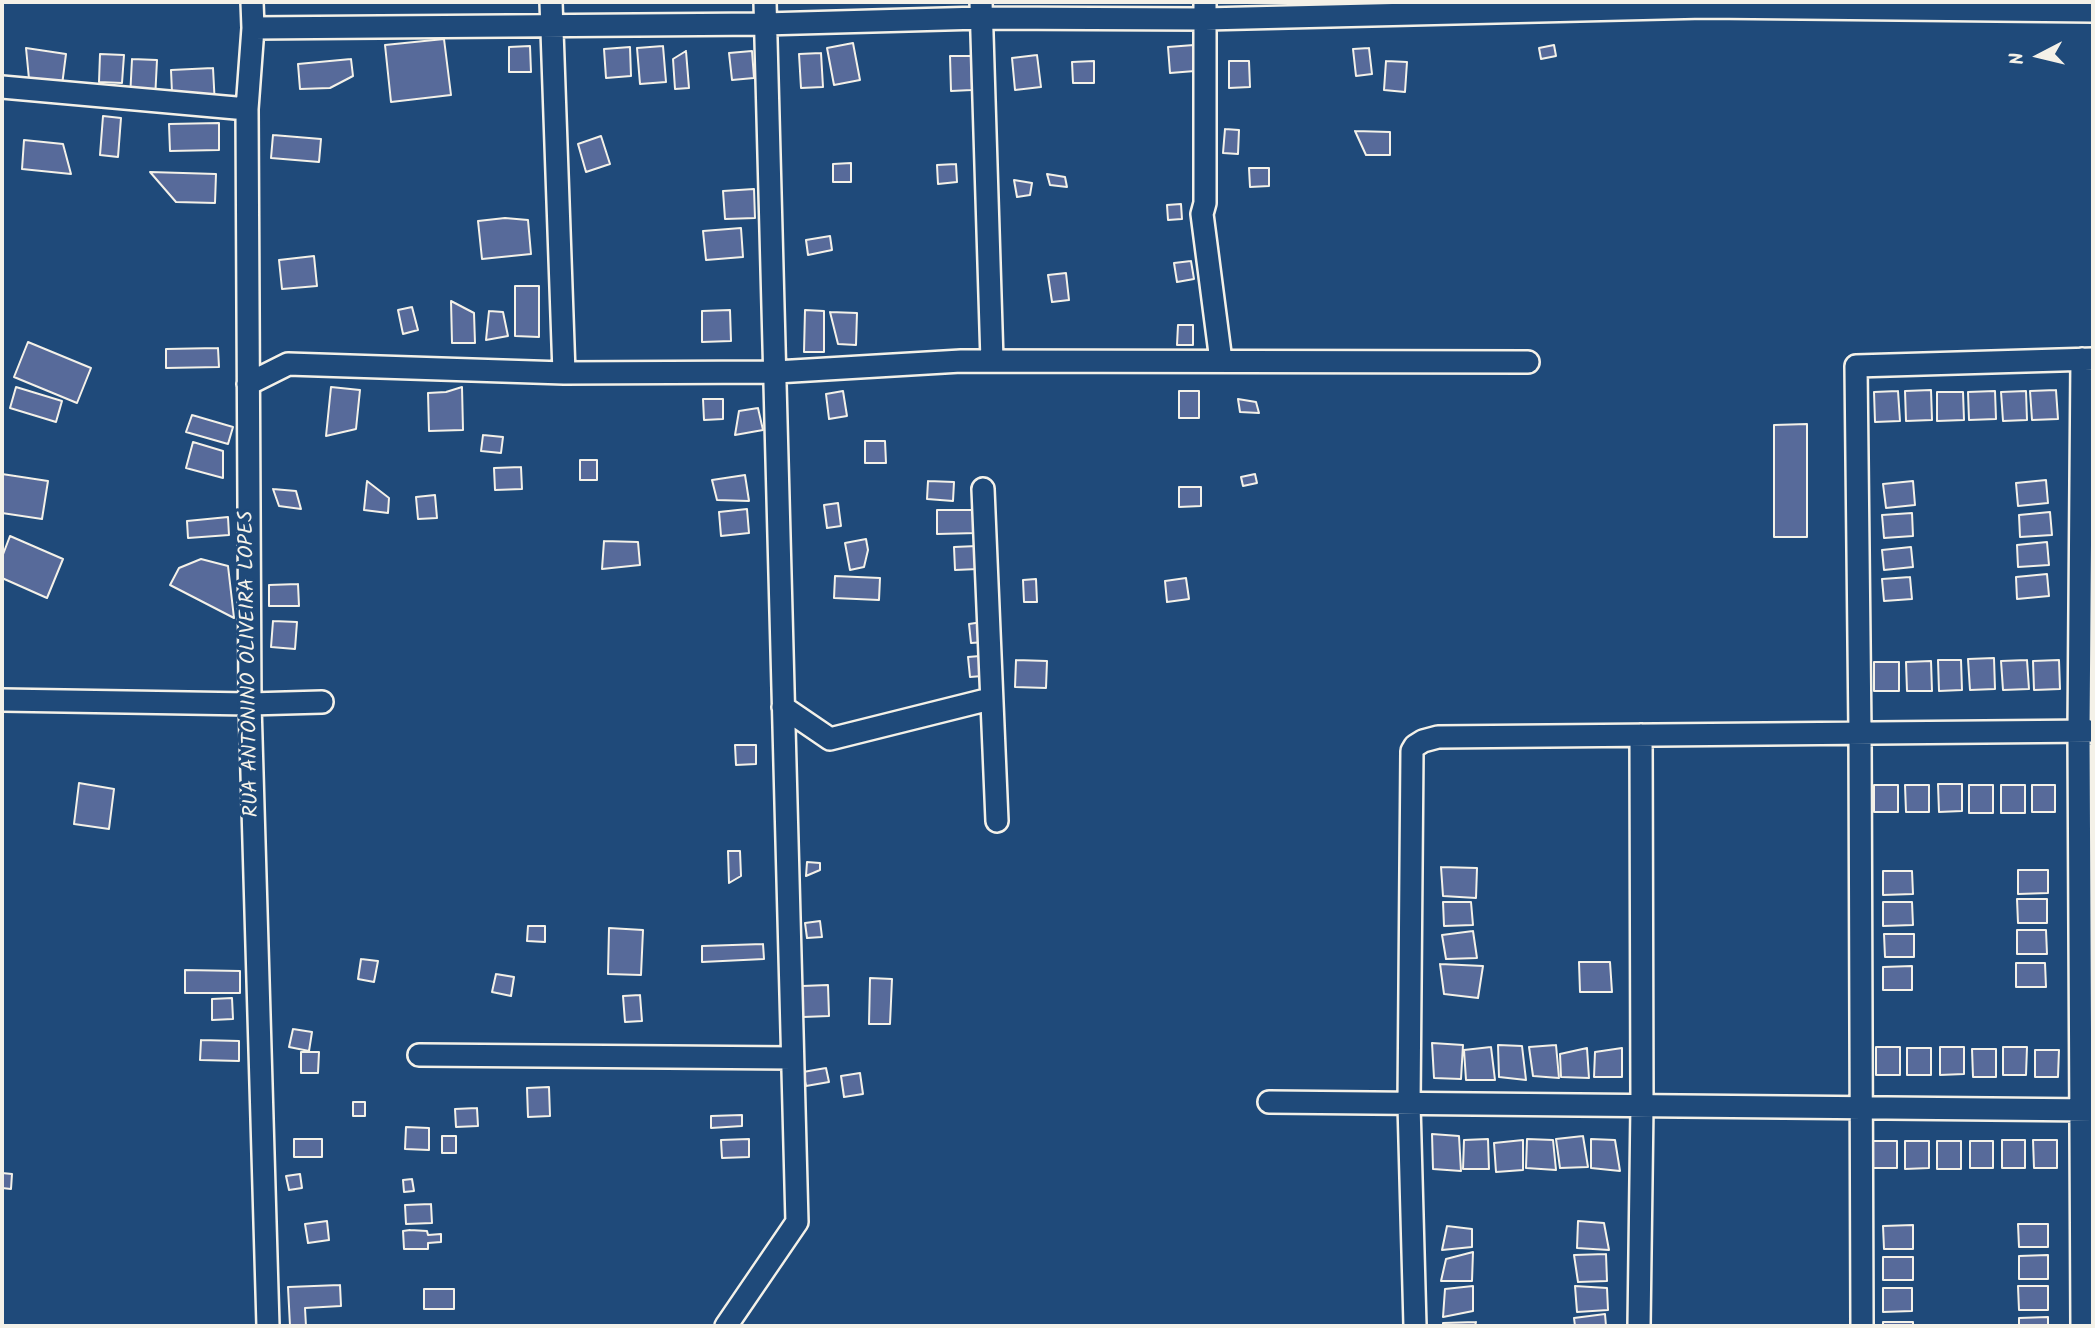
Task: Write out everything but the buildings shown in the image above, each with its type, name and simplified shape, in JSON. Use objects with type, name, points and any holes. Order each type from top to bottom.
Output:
[{"type":"street","name":"RUA ANTONINO OLIVEIRA LOPES","points":[[252,2],[253,28],[247,109],[250,704],[268,1326]]},
{"type":"street","points":[[551,2],[564,373]]},
{"type":"street","points":[[726,1326],[797,1222],[765,2]]},
{"type":"street","points":[[253,28],[764,24],[981,10],[1869,5],[2082,8]]},
{"type":"street","points":[[981,10],[992,361]]},
{"type":"street","points":[[1205,10],[1205,203],[1202,214],[1221,361]]},
{"type":"street","points":[[2,87],[247,109]]},
{"type":"street","points":[[1862,1326],[1856,366],[2087,359],[2088,1110],[2082,1326]]},
{"type":"street","points":[[248,384],[288,364],[564,373],[776,372],[992,361],[1528,362]]},
{"type":"street","points":[[983,489],[997,821]]},
{"type":"street","points":[[783,707],[830,739],[990,699]]},
{"type":"street","points":[[2,700],[250,704],[322,702]]},
{"type":"street","points":[[1415,1326],[1409,1104],[1412,751],[1415,746],[1438,737],[2086,731]]},
{"type":"street","points":[[1639,1326],[1642,1106],[1641,735]]},
{"type":"street","points":[[419,1055],[792,1058]]},
{"type":"street","points":[[1269,1102],[2088,1110]]}]
